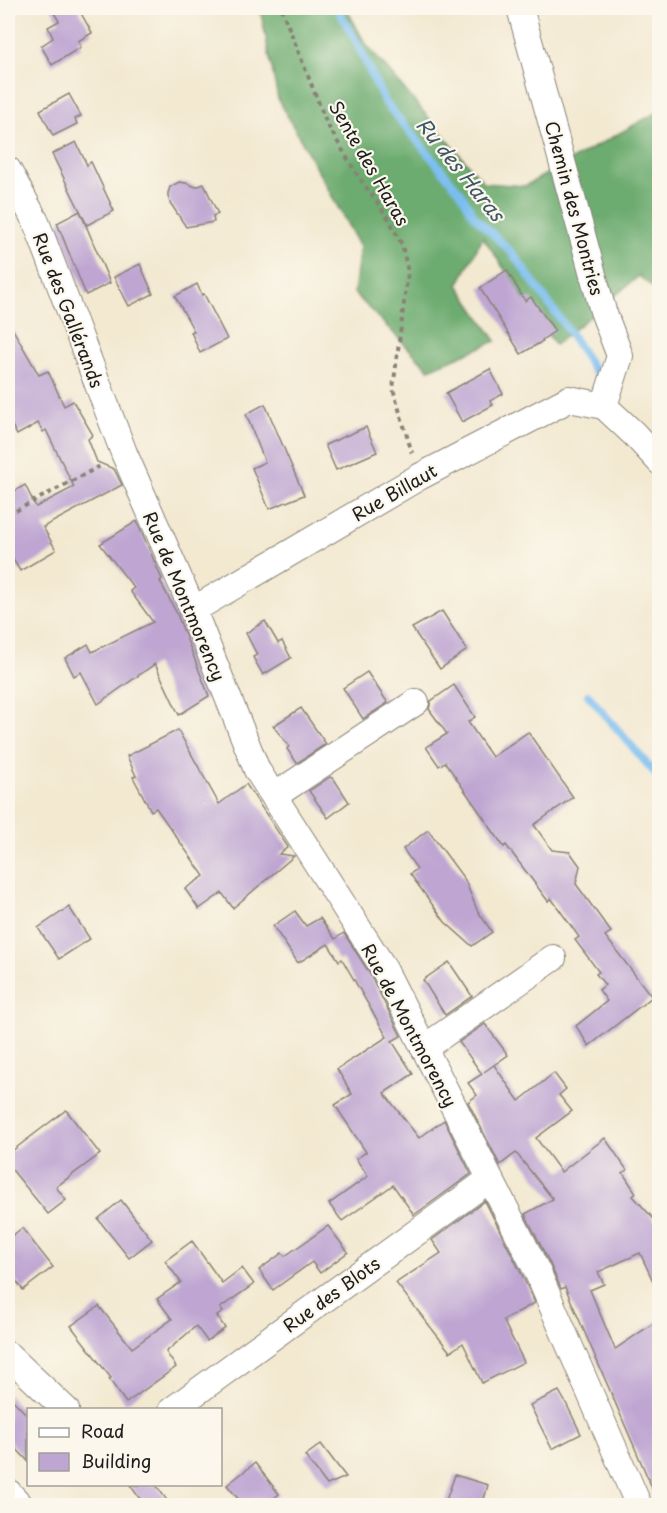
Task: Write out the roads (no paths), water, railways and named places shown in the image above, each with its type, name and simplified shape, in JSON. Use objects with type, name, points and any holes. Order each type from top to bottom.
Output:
[{"type":"street","name":"Chemin des Montries","points":[[520,8],[603,311],[620,356],[604,406]]},
{"type":"street","name":"Rue des Gallérands","points":[[8,170],[36,222],[124,453]]},
{"type":"street","name":"Rue Billaut","points":[[193,610],[419,477],[568,399],[604,406]]},
{"type":"street","points":[[604,406],[660,462]]},
{"type":"street","name":"Rue de Montmorency","points":[[124,453],[193,610],[257,770],[383,967],[537,1271],[639,1506]]},
{"type":"street","points":[[274,796],[416,702]]},
{"type":"street","points":[[423,1048],[554,958]]},
{"type":"street","name":"Rue des Blots","points":[[175,1408],[490,1179]]},
{"type":"street","points":[[8,1355],[64,1408]]},
{"type":"street","points":[[8,1492],[21,1506]]},
{"type":"waterway","name":"Ru des Haras","points":[[337,8],[356,41],[384,101],[461,193],[474,216],[513,254],[595,372]]},
{"type":"waterway","name":"Ru des Haras","points":[[588,695],[660,779]]}]
